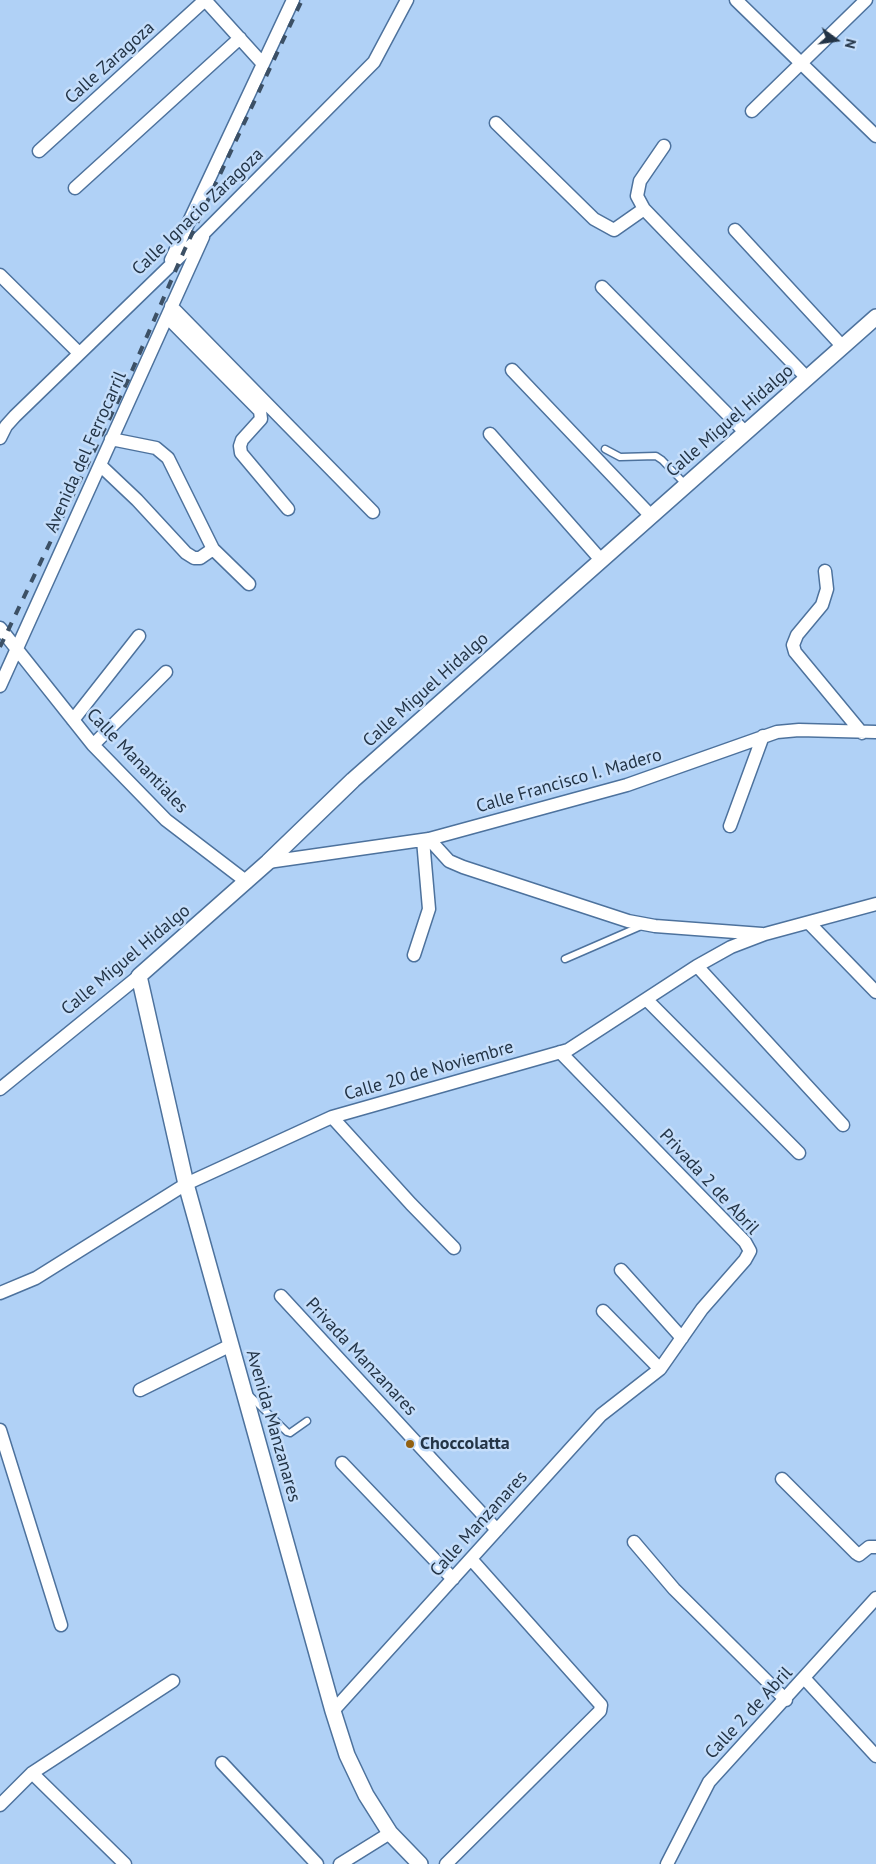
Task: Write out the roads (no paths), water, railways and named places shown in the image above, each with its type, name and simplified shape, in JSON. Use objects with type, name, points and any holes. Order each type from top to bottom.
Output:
[{"type":"street","points":[[205,0],[263,64]]},
{"type":"street","name":"Calle Zaragoza","points":[[39,151],[205,0]]},
{"type":"street","points":[[168,267],[293,0]]},
{"type":"street","name":"Calle Ignacio Zaragoza","points":[[0,438],[11,421],[205,232],[374,62],[407,0]]},
{"type":"street","points":[[736,0],[876,136]]},
{"type":"street","points":[[752,111],[866,0]]},
{"type":"street","points":[[75,188],[240,38]]},
{"type":"street","points":[[496,123],[594,219],[614,230],[644,209]]},
{"type":"street","points":[[664,146],[640,181],[637,196],[644,209],[807,378]]},
{"type":"street","points":[[734,230],[843,347]]},
{"type":"street","name":"Avenida del Ferrocarril","points":[[0,686],[205,232]]},
{"type":"street","points":[[0,275],[79,353]]},
{"type":"street","points":[[602,287],[745,432]]},
{"type":"street","points":[[169,312],[260,410],[261,419],[242,440],[240,446],[241,453],[288,509]]},
{"type":"street","points":[[169,312],[373,512]]},
{"type":"street","name":"Calle Miguel Hidalgo","points":[[0,1089],[139,976],[247,882],[353,780],[876,317]]},
{"type":"street","points":[[512,370],[651,516]]},
{"type":"street","points":[[490,434],[601,560]]},
{"type":"street","points":[[111,439],[156,448],[168,458],[213,549],[249,584]]},
{"type":"street","points":[[100,465],[137,500],[186,554],[194,558],[200,558],[213,549]]},
{"type":"street","points":[[825,571],[827,589],[822,605],[797,634],[793,644],[795,652],[862,732]]},
{"type":"street","name":"Calle Manantiales","points":[[0,628],[93,745],[166,820],[247,882]]},
{"type":"street","points":[[73,720],[139,636]]},
{"type":"street","points":[[93,745],[166,672]]},
{"type":"street","name":"Calle Francisco I. Madero","points":[[268,862],[426,840],[628,785],[777,732],[799,730],[876,732]]},
{"type":"street","points":[[730,826],[763,736]]},
{"type":"street","points":[[426,840],[449,861],[462,867],[644,924],[765,934]]},
{"type":"street","points":[[414,955],[429,909],[426,840]]},
{"type":"street","name":"Calle 20 de Noviembre","points":[[0,1294],[36,1278],[186,1184],[332,1117],[560,1052],[578,1044],[697,966],[731,948],[765,934],[810,924],[876,904]]},
{"type":"street","points":[[810,924],[876,992]]},
{"type":"street","points":[[697,966],[843,1125]]},
{"type":"street","name":"Avenida Manzanares","points":[[139,976],[186,1184],[333,1711],[348,1755],[366,1796],[390,1832],[420,1864]]},
{"type":"street","points":[[647,1000],[799,1154]]},
{"type":"street","name":"Privada 2 de Abril","points":[[560,1052],[745,1242],[750,1252],[702,1309],[660,1369]]},
{"type":"street","points":[[332,1117],[454,1248]]},
{"type":"street","points":[[621,1270],[682,1338]]},
{"type":"street","name":"Privada Manzanares","points":[[281,1296],[497,1530]]},
{"type":"street","points":[[603,1311],[660,1369]]},
{"type":"street","points":[[140,1390],[231,1345]]},
{"type":"street","name":"Calle Manzanares","points":[[333,1711],[601,1415],[660,1369]]},
{"type":"street","points":[[0,1430],[61,1624]]},
{"type":"street","points":[[342,1463],[453,1579]]},
{"type":"street","points":[[782,1479],[856,1553],[859,1555],[869,1547],[876,1547]]},
{"type":"street","points":[[634,1542],[674,1589],[786,1700]]},
{"type":"street","points":[[446,1864],[600,1710],[601,1705],[471,1560]]},
{"type":"street","name":"Calle 2 de Abril","points":[[668,1864],[709,1782],[786,1700],[876,1598]]},
{"type":"street","points":[[805,1679],[876,1756]]},
{"type":"street","points":[[0,1805],[32,1773],[173,1681]]},
{"type":"street","points":[[222,1763],[318,1864]]},
{"type":"street","points":[[32,1773],[125,1864]]},
{"type":"street","points":[[340,1864],[390,1832]]},
{"type":"lane","points":[[605,449],[620,457],[656,456],[686,484]]},
{"type":"lane","points":[[566,959],[644,924]]},
{"type":"lane","points":[[243,1390],[287,1432],[290,1433],[307,1421]]},
{"type":"railway","points":[[0,647],[128,380],[184,251],[302,0]]},
{"type":"place","name":"Choccolatta","points":[[410,1444]]}]
